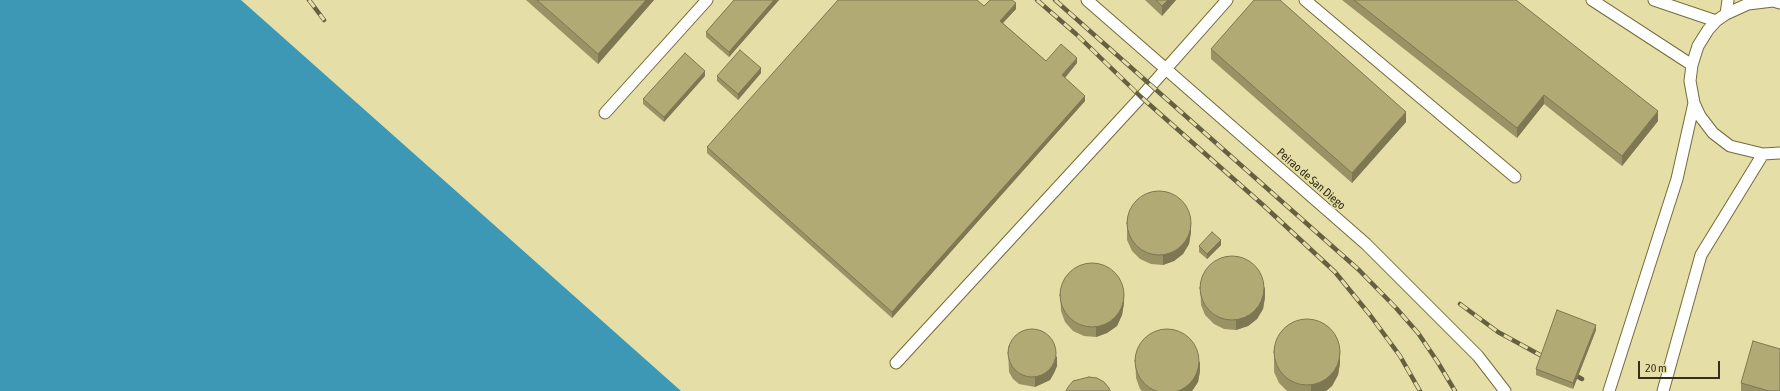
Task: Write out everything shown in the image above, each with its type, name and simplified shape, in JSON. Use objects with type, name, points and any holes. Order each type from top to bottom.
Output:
[{"type":"lane","points":[[605,113],[707,0]]},
{"type":"lane","name":"Peirao de San Diego","points":[[1087,0],[1164,69],[1366,244],[1478,356],[1505,391]]},
{"type":"lane","points":[[896,363],[1141,97],[1164,69],[1227,0]]},
{"type":"lane","points":[[1305,0],[1514,177]]},
{"type":"lane","points":[[1592,0],[1692,65]]},
{"type":"lane","points":[[1654,0],[1716,21]]},
{"type":"lane","points":[[1726,14],[1728,0]]},
{"type":"lane","points":[[1780,3],[1773,1],[1748,4],[1726,14],[1716,21],[1708,30],[1698,46],[1692,65],[1690,81],[1694,102],[1700,116],[1713,133],[1730,146],[1763,154],[1780,153]]},
{"type":"lane","points":[[1609,391],[1677,179],[1694,102]]},
{"type":"lane","points":[[1663,391],[1701,255],[1763,154]]},
{"type":"water","points":[[0,0],[241,0],[681,391],[0,391]]},
{"type":"building","points":[[537,0],[646,0],[598,54]]},
{"type":"building","points":[[734,0],[774,0],[729,52],[706,32]]},
{"type":"building","points":[[838,0],[977,0],[984,6],[990,0],[1012,0],[1016,3],[1000,21],[1046,61],[1061,44],[1077,58],[1062,75],[1085,96],[892,312],[707,147]]},
{"type":"building","points":[[1156,0],[1168,0],[1162,6]]},
{"type":"building","points":[[1254,0],[1280,0],[1406,112],[1352,173],[1211,49]]},
{"type":"building","points":[[1354,0],[1516,0],[1658,111],[1622,156],[1544,95],[1517,128]]},
{"type":"building","points":[[740,50],[761,68],[738,94],[717,76]]},
{"type":"building","points":[[685,53],[705,71],[664,117],[643,99]]},
{"type":"building","points":[[1159,191],[1171,193],[1182,200],[1189,211],[1191,223],[1189,235],[1182,246],[1171,253],[1159,255],[1147,253],[1136,246],[1129,235],[1127,223],[1129,211],[1136,200],[1147,193]]},
{"type":"building","points":[[1212,232],[1221,240],[1207,254],[1199,246]]},
{"type":"building","points":[[1232,256],[1244,258],[1255,265],[1262,276],[1264,288],[1262,300],[1255,311],[1244,318],[1232,320],[1220,318],[1209,311],[1202,300],[1200,288],[1202,276],[1209,265],[1220,258]]},
{"type":"building","points":[[1092,263],[1104,265],[1115,272],[1122,283],[1124,295],[1122,307],[1115,318],[1104,325],[1092,327],[1080,325],[1069,318],[1062,307],[1060,295],[1062,283],[1069,272],[1080,265]]},
{"type":"building","points":[[1557,310],[1596,325],[1573,383],[1536,369]]},
{"type":"building","points":[[1307,319],[1320,322],[1330,329],[1337,339],[1340,352],[1337,365],[1330,375],[1320,382],[1307,385],[1294,382],[1284,375],[1277,365],[1274,352],[1277,339],[1284,329],[1294,322]]},
{"type":"building","points":[[1027,329],[1037,329],[1049,336],[1056,348],[1056,358],[1049,370],[1037,377],[1027,377],[1019,373],[1012,366],[1008,358],[1008,348],[1012,340],[1019,333]]},
{"type":"building","points":[[1167,329],[1185,335],[1193,343],[1199,361],[1193,379],[1185,387],[1167,393],[1149,387],[1141,379],[1135,361],[1141,343],[1149,335]]},
{"type":"building","points":[[1753,341],[1780,349],[1780,391],[1769,391],[1741,383]]},
{"type":"building","points":[[1089,377],[1097,378],[1104,382],[1110,391],[1066,391],[1073,381]]},
{"type":"railway","points":[[309,0],[324,20]]},
{"type":"railway","points":[[1037,0],[1076,34],[1141,97],[1263,205],[1335,272],[1370,315],[1400,356],[1420,391]]},
{"type":"railway","points":[[1055,0],[1359,270],[1418,333],[1455,391]]},
{"type":"railway","points":[[1460,304],[1498,332],[1551,361]]},
{"type":"railway","points":[[1568,371],[1582,379]]}]
